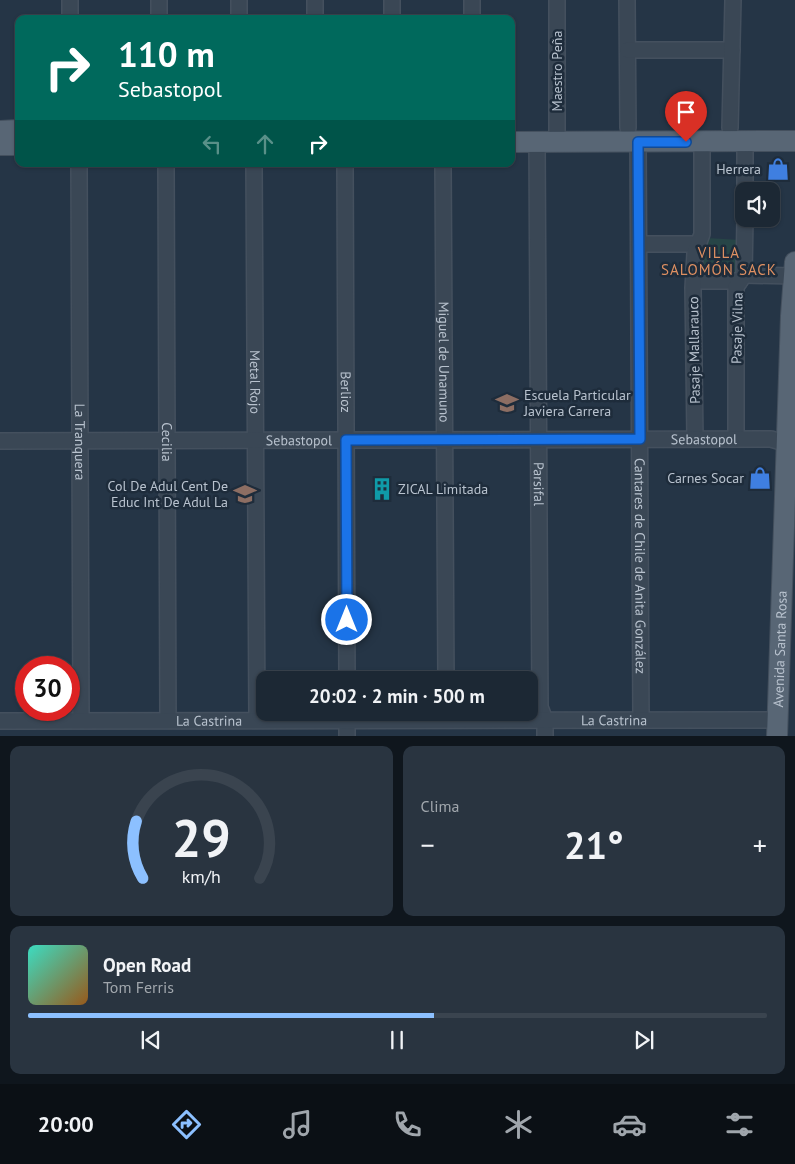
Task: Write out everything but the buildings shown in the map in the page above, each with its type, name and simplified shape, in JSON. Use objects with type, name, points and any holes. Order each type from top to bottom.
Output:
[{"type":"main road","points":[[633,135],[702,141],[795,128]]},
{"type":"main road","points":[[0,130],[15,130]]},
{"type":"main road","points":[[515,130],[557,135],[737,135],[795,141]]},
{"type":"main road","points":[[515,142],[537,142],[557,135]]},
{"type":"main road","points":[[0,145],[15,145]]},
{"type":"main road","name":"Avenida Santa Rosa","points":[[778,728],[794,269]]},
{"type":"street","points":[[70,0],[70,15]]},
{"type":"street","points":[[158,0],[158,15]]},
{"type":"street","points":[[239,0],[239,15]]},
{"type":"street","points":[[315,0],[315,15]]},
{"type":"street","points":[[392,0],[392,15]]},
{"type":"street","points":[[472,0],[472,15]]},
{"type":"street","name":"Maestro Peña","points":[[556,0],[557,135]]},
{"type":"street","name":"Cantares de Chile de Anita González","points":[[627,0],[639,244],[641,720]]},
{"type":"street","points":[[733,0],[732,50],[737,135],[744,182]]},
{"type":"street","points":[[628,50],[732,50]]},
{"type":"street","name":"Pasaje Mallarauco","points":[[695,439],[693,288],[694,253],[702,234],[702,141]]},
{"type":"street","name":"Parsifal","points":[[537,142],[540,706],[545,720],[545,736]]},
{"type":"street","name":"La Tranquera","points":[[79,167],[81,720]]},
{"type":"street","name":"Cecilia","points":[[166,167],[168,720]]},
{"type":"street","name":"Metal Rojo","points":[[254,167],[257,671]]},
{"type":"street","name":"Berlioz","points":[[345,167],[347,671]]},
{"type":"street","name":"Miguel de Unamuno","points":[[443,167],[446,671]]},
{"type":"street","name":"Pasaje Vilna","points":[[736,439],[736,287],[742,278],[744,227]]},
{"type":"street","points":[[639,244],[698,244]]},
{"type":"street","points":[[694,281],[742,278],[794,269]]},
{"type":"street","name":"Sebastopol","points":[[0,441],[640,439],[788,441]]},
{"type":"street","name":"La Castrina","points":[[0,721],[256,720]]},
{"type":"street","name":"La Castrina","points":[[538,720],[641,720],[778,728]]},
{"type":"street","points":[[347,721],[347,736]]},
{"type":"green space","points":[[707,238],[741,240],[738,275],[698,279],[700,252]]},
{"type":"place","name":"Herrera","points":[[778,169]]},
{"type":"place","name":"Escuela Particular Javiera Carrera","points":[[507,403]]},
{"type":"place","name":"Carnes Socar","points":[[760,478]]},
{"type":"place","name":"ZICAL Limitada","points":[[382,489]]},
{"type":"place","name":"Col De Adul Cent De Educ Int De Adul La","points":[[245,494]]},
{"type":"district","name":"VILLA SALOMÓN SACK","points":[[719,262]]},
{"type":"route","points":[[347,620],[346,440],[640,439],[638,142],[686,142]]}]
